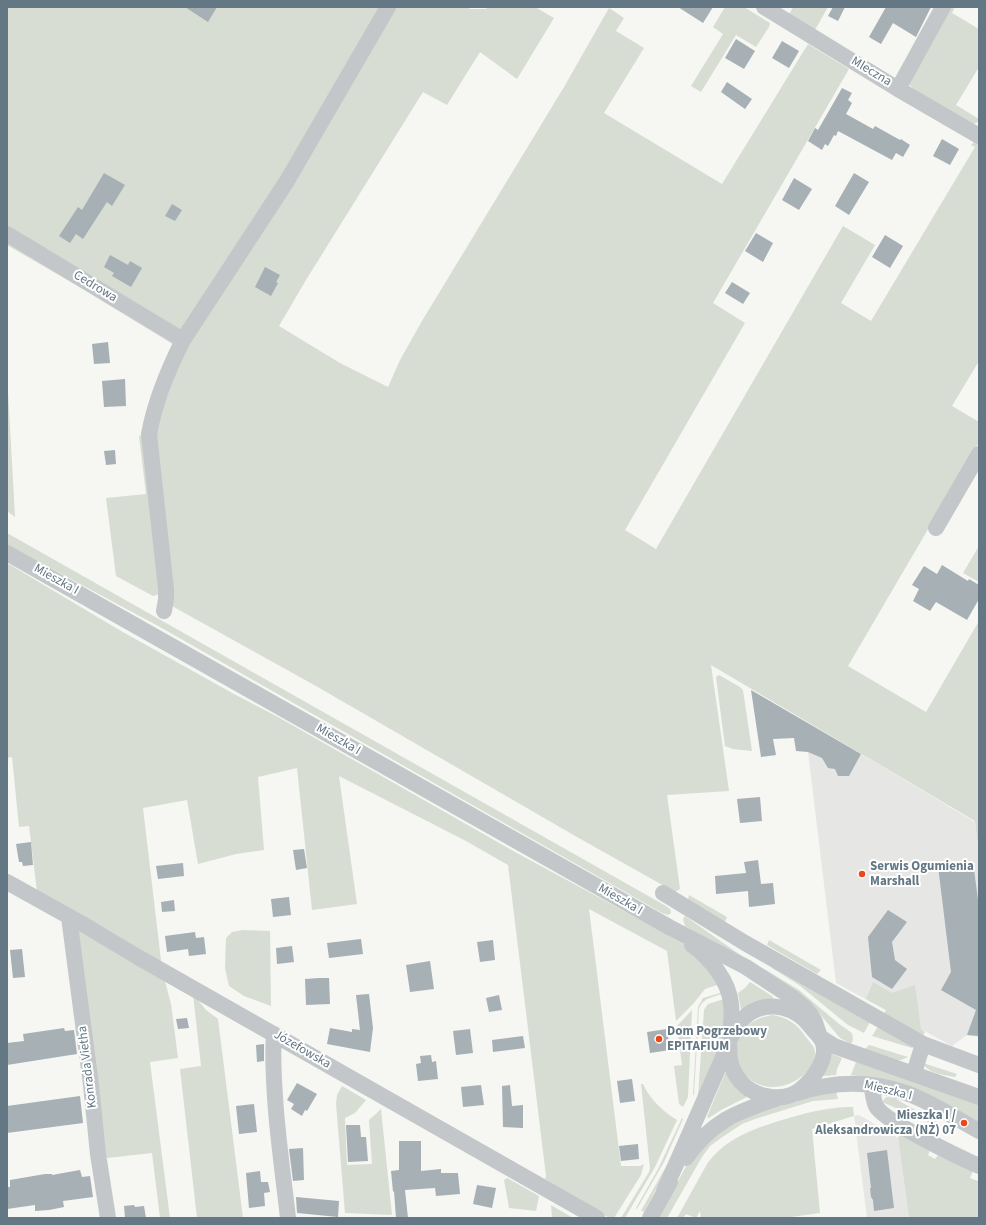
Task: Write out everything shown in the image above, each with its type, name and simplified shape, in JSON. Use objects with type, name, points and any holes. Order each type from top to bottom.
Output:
[{"type":"street","points":[[164,611],[166,589],[149,434],[153,414],[162,389],[173,360],[183,340],[286,181],[388,7]]},
{"type":"street","name":"Mleczna","points":[[764,7],[898,89],[979,136]]},
{"type":"street","points":[[898,89],[943,7]]},
{"type":"street","name":"Cedrowa","points":[[7,234],[183,340]]},
{"type":"street","points":[[936,528],[979,454]]},
{"type":"street","name":"Mieszka I","points":[[7,553],[669,927]]},
{"type":"street","name":"Józefowska","points":[[7,882],[597,1218]]},
{"type":"street","points":[[663,893],[745,943],[923,1044],[979,1064]]},
{"type":"street","points":[[669,927],[681,904]]},
{"type":"street","name":"Konrada Vietha","points":[[69,917],[91,1085],[98,1154],[108,1218]]},
{"type":"street","points":[[669,927],[746,967],[799,1002],[815,1022],[820,1037]]},
{"type":"street","points":[[650,1218],[664,1191],[729,1043],[740,1021],[759,1008],[785,1008],[798,1014],[804,1019],[823,1040],[824,1053],[819,1067],[808,1083],[802,1089],[786,1096],[766,1096],[757,1094],[745,1087],[736,1076],[728,1054],[729,1043],[732,1022],[730,994],[712,965],[703,955],[669,927]]},
{"type":"street","points":[[274,1034],[272,1051],[273,1075],[288,1218]]},
{"type":"street","name":"Mieszka I","points":[[820,1037],[847,1052],[914,1073],[979,1097]]},
{"type":"street","points":[[914,1073],[923,1044]]},
{"type":"street","name":"Mieszka I","points":[[664,1191],[686,1156],[711,1129],[732,1115],[757,1105],[819,1086],[839,1083],[871,1085],[894,1090],[921,1099],[979,1131]]},
{"type":"street","points":[[871,1085],[876,1106],[886,1116],[954,1155],[979,1166]]},
{"type":"shaded area","points":[[7,7],[470,7],[469,9],[486,9],[488,7],[535,7],[554,18],[517,79],[480,52],[447,105],[423,92],[279,326],[340,363],[388,387],[400,360],[422,321],[564,87],[609,8],[624,18],[616,31],[644,48],[604,113],[722,184],[808,44],[849,69],[713,303],[745,323],[625,530],[656,549],[843,226],[875,245],[841,303],[871,321],[975,147],[971,145],[974,142],[979,142],[979,361],[952,406],[979,422],[979,442],[848,666],[926,712],[979,621],[979,856],[975,821],[711,665],[729,791],[667,795],[680,889],[675,892],[316,686],[172,606],[155,430],[184,351],[7,245]]},
{"type":"shaded area","points":[[725,7],[744,7],[770,23],[769,27],[756,47],[736,35],[701,92],[691,86],[723,34],[713,27]]},
{"type":"shaded area","points":[[793,7],[828,7],[815,30],[789,15]]},
{"type":"shaded area","points":[[937,7],[955,7],[952,13],[979,29],[979,67],[956,105],[979,119],[979,121],[974,124],[916,91],[899,75]]},
{"type":"shaded area","points":[[7,373],[15,517],[7,511]]},
{"type":"shaded area","points":[[145,434],[159,592],[157,595],[153,596],[116,576],[106,498],[146,494],[139,436]]},
{"type":"shaded area","points":[[7,533],[666,906],[670,909],[671,913],[668,915],[662,913],[160,627],[7,545]]},
{"type":"shaded area","points":[[979,546],[979,582],[963,573]]},
{"type":"shaded area","points":[[7,563],[121,631],[278,717],[515,852],[672,937],[684,944],[701,958],[720,984],[705,989],[676,1021],[667,951],[589,909],[621,1166],[640,1166],[644,1164],[641,1175],[614,1218],[608,1217],[589,1208],[545,1179],[546,1176],[508,865],[466,841],[339,776],[357,904],[312,910],[297,768],[258,777],[264,850],[236,854],[198,864],[187,800],[143,808],[162,969],[37,891],[29,826],[19,827],[12,757],[7,758]]},
{"type":"shaded area","points":[[719,675],[743,690],[752,751],[733,749],[725,746],[716,677]]},
{"type":"shaded area","points":[[808,752],[861,754],[975,822],[979,856],[979,1037],[967,1035],[952,1046],[836,983]]},
{"type":"shaded area","points":[[689,895],[727,917],[724,924],[688,900]]},
{"type":"shaded area","points":[[685,916],[746,959],[744,962],[685,926],[683,919]]},
{"type":"shaded area","points":[[81,930],[165,981],[171,1004],[178,1058],[150,1062],[170,1218],[160,1218],[152,1153],[107,1158],[105,1156],[77,932]]},
{"type":"shaded area","points":[[243,930],[270,931],[271,1006],[244,996],[229,986],[225,968],[226,938],[232,932]]},
{"type":"shaded area","points":[[769,940],[821,970],[817,974],[767,945]]},
{"type":"shaded area","points":[[773,965],[871,1020],[864,1033],[848,1025],[799,985],[772,968]]},
{"type":"shaded area","points":[[761,968],[799,990],[839,1024],[852,1033],[853,1040],[851,1044],[840,1038],[813,1006]]},
{"type":"shaded area","points":[[750,982],[772,996],[774,999],[741,1010],[738,993]]},
{"type":"shaded area","points":[[873,982],[892,993],[915,985],[921,1029],[925,1032],[922,1037],[883,1015],[886,1010],[866,999]]},
{"type":"shaded area","points":[[723,992],[724,993],[707,999],[699,1008],[693,1095],[698,1007],[703,998]]},
{"type":"shaded area","points":[[193,994],[206,1010],[218,1019],[243,1218],[197,1218],[180,1069],[201,1066]]},
{"type":"shaded area","points":[[724,999],[723,1036],[698,1096],[704,1010],[708,1004]]},
{"type":"shaded area","points":[[692,1010],[688,1097],[683,1107],[679,1104],[674,1066],[682,1065],[677,1026]]},
{"type":"shaded area","points":[[773,1015],[788,1020],[795,1025],[814,1048],[815,1056],[810,1068],[804,1075],[787,1084],[772,1087],[758,1084],[745,1075],[739,1064],[737,1047],[741,1033],[751,1023],[757,1019]]},
{"type":"shaded area","points":[[879,1025],[911,1044],[912,1048],[872,1036]]},
{"type":"shaded area","points":[[869,1045],[908,1057],[901,1060],[896,1060],[865,1049]]},
{"type":"shaded area","points":[[832,1054],[842,1058],[836,1075],[824,1076],[823,1075]]},
{"type":"shaded area","points":[[856,1062],[933,1087],[979,1105],[979,1123],[880,1079],[851,1075]]},
{"type":"shaded area","points":[[923,1063],[957,1074],[955,1077],[933,1072],[925,1067]]},
{"type":"shaded area","points":[[725,1073],[747,1097],[709,1118],[707,1117]]},
{"type":"shaded area","points":[[641,1084],[643,1084],[649,1095],[666,1113],[677,1120],[655,1167],[625,1218],[621,1218],[650,1168]]},
{"type":"shaded area","points":[[342,1086],[366,1100],[355,1113],[345,1118],[347,1165],[372,1164],[369,1120],[381,1109],[392,1215],[345,1213],[336,1104],[337,1095]]},
{"type":"shaded area","points":[[836,1091],[838,1099],[813,1101],[755,1119],[742,1124],[721,1138],[710,1146],[702,1157],[667,1218],[658,1218],[690,1159],[711,1136],[765,1108]]},
{"type":"shaded area","points":[[887,1097],[895,1098],[937,1122],[935,1125],[882,1102]]},
{"type":"shaded area","points":[[853,1107],[854,1116],[812,1129],[820,1213],[784,1218],[701,1218],[700,1211],[696,1218],[686,1214],[683,1218],[677,1218],[707,1164],[714,1155],[731,1141],[751,1131],[790,1117],[823,1110]]},
{"type":"shaded area","points":[[859,1115],[898,1138],[909,1218],[867,1218],[854,1116]]},
{"type":"shaded area","points":[[682,1118],[683,1119],[664,1162],[637,1209],[636,1208],[658,1169]]},
{"type":"shaded area","points":[[900,1132],[931,1148],[928,1155],[935,1159],[938,1155],[973,1171],[970,1178],[978,1181],[979,1174],[979,1218],[909,1218],[898,1138]]},
{"type":"shaded area","points":[[672,1156],[666,1171],[644,1212],[641,1210]]},
{"type":"shaded area","points":[[507,1178],[539,1196],[536,1211],[509,1208],[504,1180]]},
{"type":"shaded area","points":[[551,1205],[573,1218],[552,1218]]},
{"type":"building","points":[[185,7],[217,7],[208,22]]},
{"type":"building","points":[[678,7],[713,7],[703,23]]},
{"type":"building","points":[[833,7],[845,7],[838,21],[828,16]]},
{"type":"building","points":[[886,7],[931,7],[916,37],[893,23],[881,44],[869,37]]},
{"type":"building","points":[[736,39],[755,51],[744,69],[725,58]]},
{"type":"building","points":[[782,41],[799,51],[789,68],[772,58]]},
{"type":"building","points":[[727,82],[752,99],[745,109],[721,92]]},
{"type":"building","points":[[842,88],[852,93],[848,100],[852,103],[846,114],[873,129],[875,126],[910,145],[903,157],[896,153],[892,160],[838,131],[828,146],[825,144],[822,150],[808,141],[815,128],[818,130]]},
{"type":"building","points":[[942,139],[959,149],[950,165],[933,156]]},
{"type":"building","points":[[104,173],[125,185],[112,206],[107,202],[83,239],[76,234],[70,243],[59,236],[78,207],[82,210]]},
{"type":"building","points":[[854,173],[869,182],[849,215],[835,206]]},
{"type":"building","points":[[794,178],[812,189],[799,210],[782,200]]},
{"type":"building","points":[[172,204],[182,210],[175,221],[165,216]]},
{"type":"building","points":[[756,233],[773,243],[763,262],[745,251]]},
{"type":"building","points":[[885,235],[903,246],[890,268],[872,257]]},
{"type":"building","points":[[110,255],[128,265],[130,261],[142,268],[131,287],[112,276],[114,273],[104,267]]},
{"type":"building","points":[[265,267],[280,275],[276,282],[278,283],[271,296],[255,287]]},
{"type":"building","points":[[732,282],[750,293],[743,304],[725,293]]},
{"type":"building","points":[[108,342],[110,363],[94,364],[92,344]]},
{"type":"building","points":[[125,379],[126,406],[104,407],[102,381]]},
{"type":"building","points":[[115,450],[116,464],[106,465],[104,451]]},
{"type":"building","points":[[942,565],[968,581],[969,579],[979,585],[979,599],[967,620],[936,602],[930,611],[913,601],[919,589],[912,585],[924,566],[937,574]]},
{"type":"building","points":[[751,690],[861,754],[849,776],[838,776],[835,769],[828,768],[822,758],[808,752],[796,751],[794,738],[773,739],[776,755],[761,757]]},
{"type":"building","points":[[760,797],[762,821],[740,823],[737,799]]},
{"type":"building","points":[[31,842],[33,865],[23,866],[22,862],[19,862],[16,844]]},
{"type":"building","points":[[304,849],[307,868],[296,870],[293,850]]},
{"type":"building","points":[[758,860],[761,884],[773,883],[775,904],[749,907],[748,891],[716,894],[715,876],[746,873],[744,862]]},
{"type":"building","points":[[973,862],[979,907],[979,1036],[967,1035],[976,1010],[941,990],[951,972],[938,866]]},
{"type":"building","points":[[183,863],[184,876],[158,879],[156,866]]},
{"type":"building","points":[[289,897],[291,915],[273,917],[271,899]]},
{"type":"building","points":[[174,900],[175,911],[162,912],[161,902]]},
{"type":"building","points":[[888,910],[907,922],[892,942],[895,960],[907,969],[892,989],[872,977],[868,937]]},
{"type":"building","points":[[195,932],[196,938],[204,937],[206,954],[189,956],[188,949],[167,952],[165,936]]},
{"type":"building","points":[[361,939],[363,954],[329,958],[327,943]]},
{"type":"building","points":[[493,940],[495,960],[480,962],[477,942]]},
{"type":"building","points":[[292,946],[294,962],[277,964],[276,948]]},
{"type":"building","points":[[22,949],[25,977],[13,978],[10,950]]},
{"type":"building","points":[[430,961],[434,989],[410,992],[406,965]]},
{"type":"building","points":[[329,978],[330,1004],[306,1005],[305,979]]},
{"type":"building","points":[[369,994],[373,1028],[370,1052],[327,1044],[330,1028],[352,1032],[352,1029],[360,1030],[356,995]]},
{"type":"building","points":[[499,995],[502,1010],[489,1012],[486,998]]},
{"type":"building","points":[[187,1018],[189,1028],[178,1029],[176,1019]]},
{"type":"building","points":[[64,1028],[65,1031],[74,1030],[77,1054],[7,1065],[7,1043],[24,1041],[23,1034]]},
{"type":"building","points":[[470,1029],[473,1053],[456,1055],[453,1031]]},
{"type":"building","points":[[667,1029],[670,1050],[650,1053],[647,1032]]},
{"type":"building","points":[[523,1036],[525,1048],[493,1052],[492,1040]]},
{"type":"building","points":[[264,1044],[264,1061],[257,1062],[256,1045]]},
{"type":"building","points":[[431,1055],[432,1062],[436,1061],[438,1079],[418,1081],[416,1064],[421,1063],[420,1056]]},
{"type":"building","points":[[632,1079],[635,1101],[620,1103],[617,1081]]},
{"type":"building","points":[[297,1083],[317,1094],[307,1111],[305,1110],[302,1116],[291,1109],[294,1104],[287,1100]]},
{"type":"building","points":[[481,1085],[484,1105],[463,1107],[461,1087]]},
{"type":"building","points":[[510,1085],[512,1106],[523,1105],[523,1128],[503,1127],[502,1086]]},
{"type":"building","points":[[80,1096],[83,1123],[7,1133],[7,1106]]},
{"type":"building","points":[[254,1104],[257,1132],[239,1134],[236,1106]]},
{"type":"building","points":[[346,1125],[360,1125],[361,1137],[366,1137],[368,1161],[348,1162]]},
{"type":"building","points":[[399,1141],[421,1141],[421,1171],[441,1169],[441,1173],[458,1173],[460,1194],[436,1196],[435,1188],[405,1190],[408,1218],[396,1218],[391,1171],[399,1170]]},
{"type":"building","points":[[638,1144],[639,1159],[621,1161],[619,1146]]},
{"type":"building","points":[[303,1148],[304,1180],[293,1181],[289,1149]]},
{"type":"building","points":[[887,1150],[894,1208],[874,1211],[873,1200],[871,1197],[867,1153]]},
{"type":"building","points":[[80,1170],[82,1177],[90,1176],[93,1197],[63,1201],[64,1207],[49,1210],[35,1211],[35,1205],[7,1209],[7,1187],[10,1187],[10,1180]]},
{"type":"building","points":[[260,1171],[261,1182],[268,1182],[270,1192],[264,1193],[265,1206],[249,1208],[246,1173]]},
{"type":"building","points":[[477,1185],[496,1188],[492,1208],[473,1204]]},
{"type":"building","points":[[296,1197],[339,1201],[338,1217],[297,1213]]},
{"type":"building","points":[[134,1205],[135,1207],[144,1206],[146,1218],[125,1218],[124,1206]]},
{"type":"place","name":"Serwis Ogumienia Marshall","points":[[862,874]]},
{"type":"place","name":"Dom Pogrzebowy EPITAFIUM","points":[[659,1039]]},
{"type":"place","name":"Mieszka I / Aleksandrowicza (NŻ) 07","points":[[964,1123]]}]
